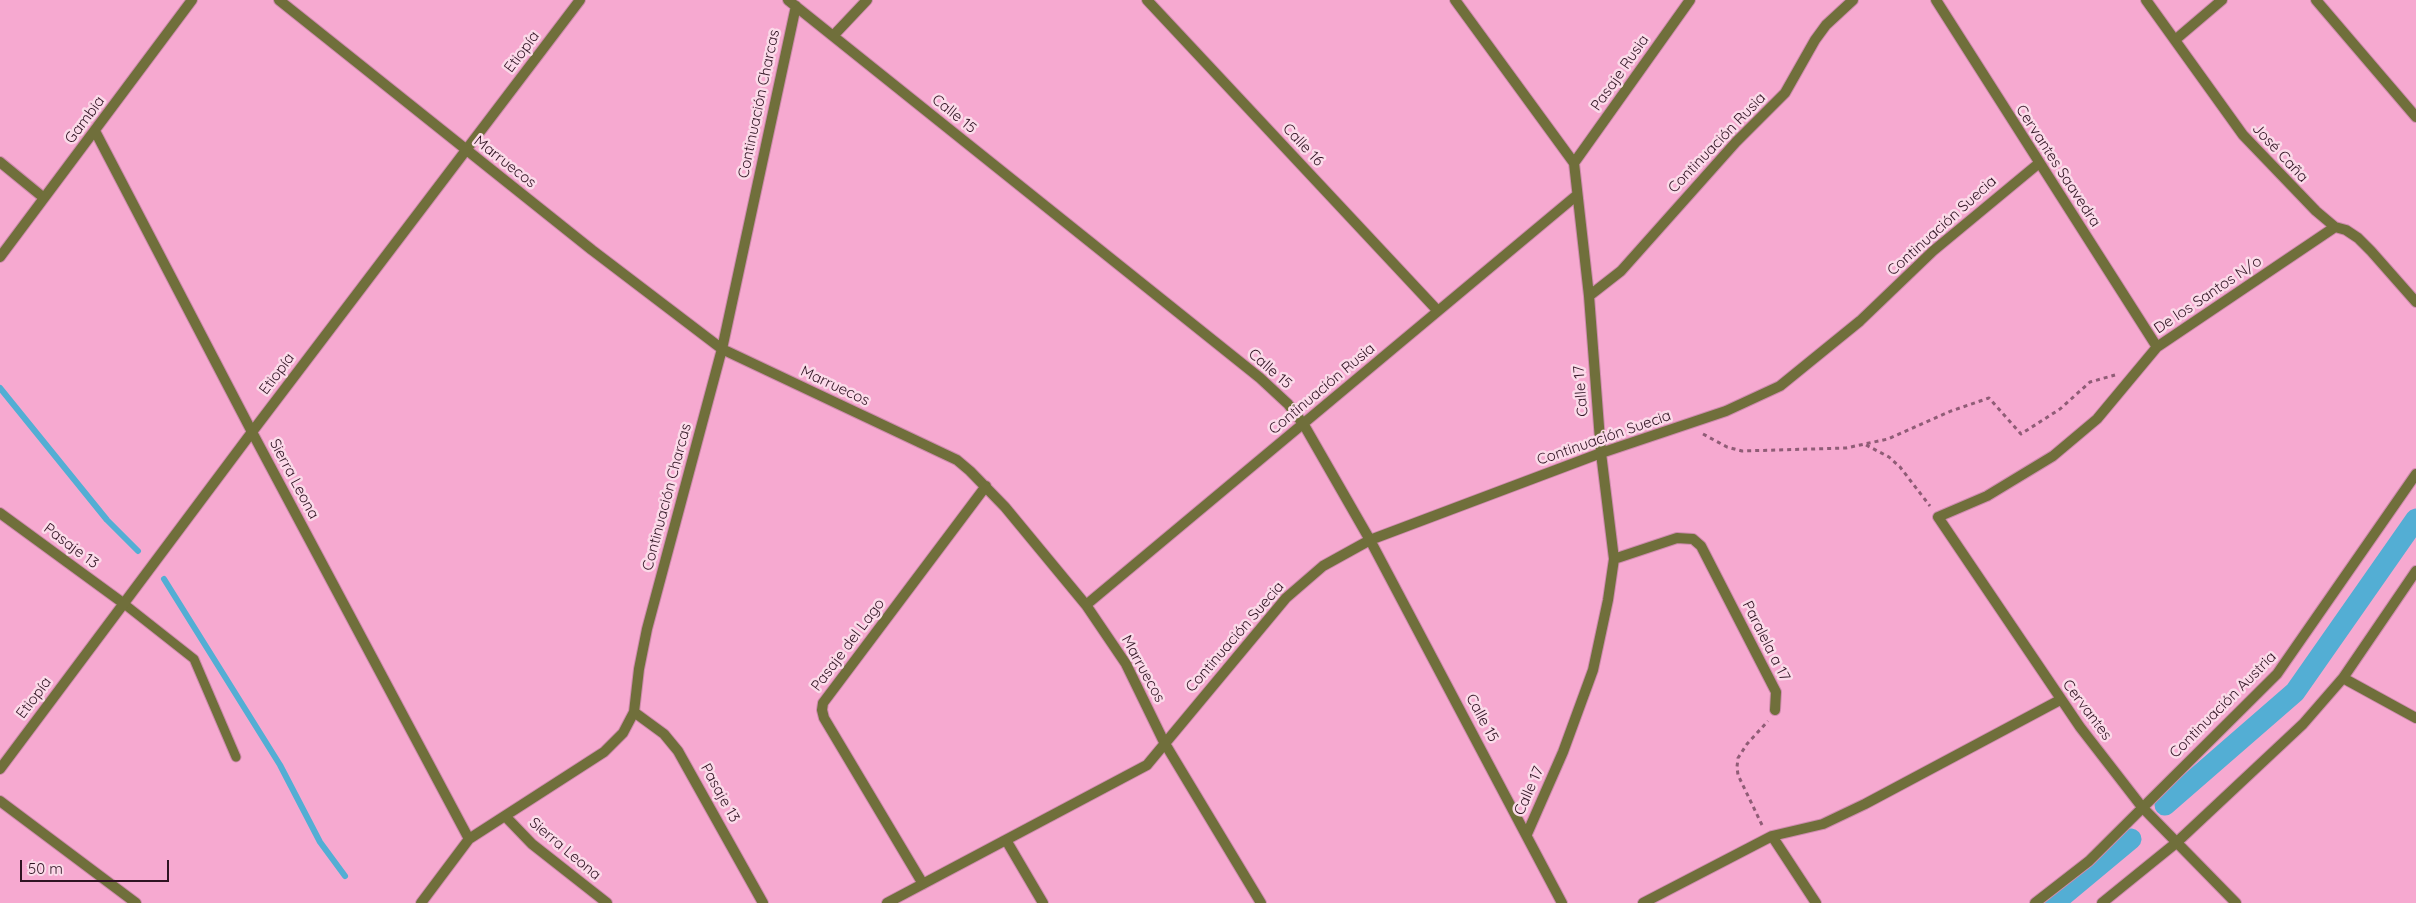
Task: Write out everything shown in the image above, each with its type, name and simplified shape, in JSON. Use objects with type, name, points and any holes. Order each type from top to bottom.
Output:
[{"type":"street","name":"Gambia","points":[[0,257],[192,0]]},
{"type":"street","name":"Marruecos","points":[[280,0],[467,150],[722,349],[957,460],[986,486],[1086,605],[1126,664],[1164,742],[1261,903]]},
{"type":"street","name":"Etiopía","points":[[0,769],[123,603],[580,0]]},
{"type":"street","points":[[833,36],[867,0]]},
{"type":"street","name":"Calle 16","points":[[1147,0],[1437,310]]},
{"type":"street","points":[[1455,0],[1574,163]]},
{"type":"street","name":"Pasaje Rusia","points":[[1574,163],[1690,0]]},
{"type":"street","name":"Continuación Rusia","points":[[1589,296],[1621,271],[1730,148],[1780,99],[1796,78],[1815,40],[1826,26],[1853,0]]},
{"type":"street","name":"Cervantes Saavedra","points":[[1936,0],[2038,164],[2157,347]]},
{"type":"street","name":"José Caña","points":[[2146,0],[2243,135],[2292,188],[2335,227],[2346,230],[2358,238],[2416,302]]},
{"type":"street","points":[[2175,40],[2222,0]]},
{"type":"street","points":[[2316,0],[2416,117]]},
{"type":"street","name":"Calle 15","points":[[792,3],[1260,378],[1288,404],[1304,425],[1370,540],[1562,903]]},
{"type":"street","name":"Continuación Charcas","points":[[421,903],[469,839],[604,752],[622,733],[634,712],[639,669],[647,629],[722,349],[792,3]]},
{"type":"street","name":"Sierra Leona","points":[[95,132],[252,432],[469,839]]},
{"type":"street","points":[[0,162],[44,198]]},
{"type":"street","name":"Calle 17","points":[[1527,834],[1563,752],[1593,670],[1608,600],[1614,559],[1601,453],[1589,296],[1574,163]]},
{"type":"street","name":"Continuación Suecia","points":[[887,903],[1147,765],[1164,742],[1286,598],[1323,566],[1370,540],[1601,453],[1692,423],[1756,398],[1780,386],[1860,321],[1934,251],[2038,164]]},
{"type":"street","name":"Continuación Rusia","points":[[1086,605],[1304,425],[1437,310],[1577,195]]},
{"type":"street","name":"De los Santos N/o","points":[[1938,517],[1995,492],[2053,456],[2098,420],[2157,347],[2335,227]]},
{"type":"street","name":"Continuación Austria","points":[[2035,903],[2089,861],[2278,674],[2416,474]]},
{"type":"street","name":"Pasaje del Lago","points":[[923,884],[824,718],[823,703],[986,486]]},
{"type":"street","name":"Pasaje 13","points":[[0,513],[123,603]]},
{"type":"street","name":"Cervantes","points":[[1938,517],[2060,700],[2142,808],[2236,903]]},
{"type":"street","name":"Paralela a 17","points":[[1614,559],[1677,538],[1693,539],[1701,546],[1776,692],[1775,710]]},
{"type":"street","points":[[2102,903],[2176,843],[2303,724],[2342,678],[2416,571]]},
{"type":"street","points":[[2342,678],[2416,718]]},
{"type":"street","points":[[1643,903],[1772,836],[1807,829],[1841,816],[2060,700]]},
{"type":"street","name":"Pasaje 13","points":[[634,712],[664,734],[678,751],[763,903]]},
{"type":"street","points":[[0,801],[136,903]]},
{"type":"street","name":"Sierra Leona","points":[[505,816],[532,844],[607,903]]},
{"type":"street","points":[[1772,836],[1816,903]]},
{"type":"street","points":[[1006,840],[1043,903]]},
{"type":"lane","points":[[123,603],[194,659],[236,757]]},
{"type":"path","name":"Continuación Suecia","points":[[1692,423],[1704,435],[1727,447],[1742,451],[1823,450],[1866,445],[1888,439],[1951,411],[1989,398],[2021,434],[2060,408],[2090,382],[2111,375],[2137,373]]},
{"type":"path","points":[[1866,445],[1889,457],[1900,467],[1938,517]]},
{"type":"path","points":[[1772,836],[1760,822],[1736,767],[1738,758],[1747,744],[1775,710]]},
{"type":"waterway","points":[[0,388],[107,520],[138,551]]},
{"type":"waterway","points":[[2165,805],[2295,692],[2416,519]]},
{"type":"waterway","points":[[164,579],[280,765],[320,842],[345,876]]},
{"type":"waterway","points":[[2054,903],[2131,839]]}]
